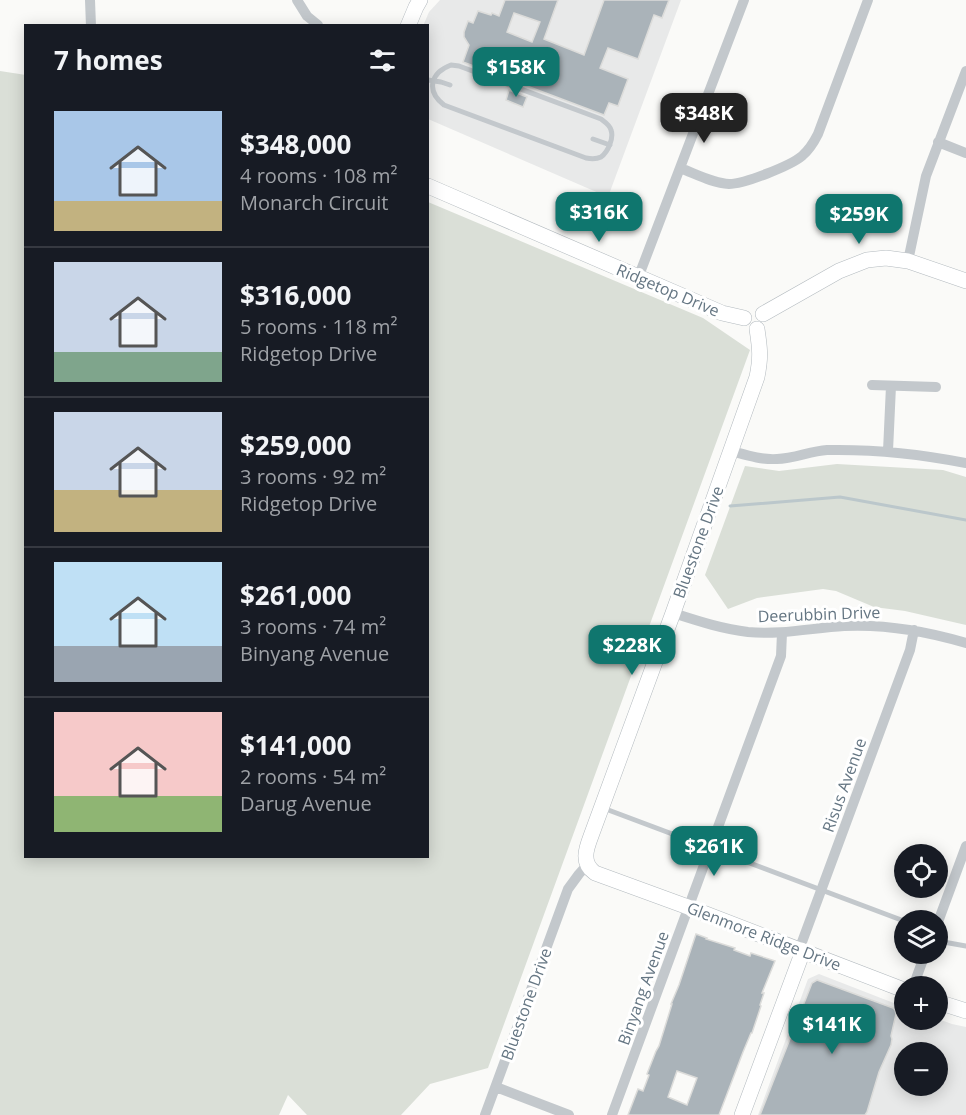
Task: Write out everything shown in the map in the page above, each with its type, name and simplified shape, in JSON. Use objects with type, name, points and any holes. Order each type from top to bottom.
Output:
[{"type":"street","points":[[90,0],[90,24]]},
{"type":"street","points":[[297,0],[307,16],[316,24]]},
{"type":"street","points":[[409,24],[420,0]]},
{"type":"street","points":[[638,278],[744,0]]},
{"type":"street","points":[[680,168],[720,183],[734,184],[752,179],[802,156],[818,134],[868,0]]},
{"type":"street","points":[[908,261],[924,182],[966,71]]},
{"type":"street","points":[[938,142],[966,153]]},
{"type":"street","name":"Ridgetop Drive","points":[[429,186],[638,278],[722,313],[744,318]]},
{"type":"street","points":[[763,314],[839,271],[858,263],[877,259],[908,261],[966,281]]},
{"type":"street","points":[[758,309],[763,314],[764,323],[757,329],[750,329],[744,318],[746,312],[758,309]]},
{"type":"street","name":"Bluestone Drive","points":[[486,1115],[568,889],[587,865],[586,854],[601,807],[757,377],[761,360],[757,329]]},
{"type":"street","points":[[872,385],[936,387]]},
{"type":"street","points":[[888,451],[891,386]]},
{"type":"street","points":[[731,451],[777,460],[825,450],[888,451],[966,463]]},
{"type":"street","name":"Deerubbin Drive","points":[[673,613],[711,625],[750,632],[782,633],[860,626],[887,627],[939,635],[966,643]]},
{"type":"street","name":"Risus Avenue","points":[[801,950],[910,650],[914,630]]},
{"type":"street","name":"Binyang Avenue","points":[[612,1115],[781,656],[782,633]]},
{"type":"street","points":[[944,910],[960,877],[966,846]]},
{"type":"street","name":"Glenmore Ridge Drive","points":[[587,865],[595,873],[894,986]]},
{"type":"street","points":[[742,1115],[801,950]]},
{"type":"street","points":[[948,1005],[966,1011]]},
{"type":"street","points":[[496,1088],[569,1115]]},
{"type":"lane","points":[[451,65],[459,66],[601,119],[608,124],[611,130],[610,145],[601,157],[586,158],[444,105],[434,95],[430,80],[444,68],[451,65]]},
{"type":"lane","points":[[430,80],[450,85]]},
{"type":"lane","points":[[593,138],[610,145]]},
{"type":"lane","points":[[601,807],[894,917]]},
{"type":"lane","points":[[948,942],[966,946]]},
{"type":"shaded area","points":[[440,0],[681,0],[608,197],[429,119],[429,24],[424,24],[429,12]]},
{"type":"shaded area","points":[[0,71],[24,75],[24,858],[429,858],[429,202],[703,318],[750,350],[488,1068],[430,1084],[401,1115],[307,1115],[288,1095],[279,1115],[0,1115]]},
{"type":"shaded area","points":[[837,464],[943,470],[966,477],[966,625],[905,611],[874,607],[836,591],[823,589],[757,598],[728,609],[705,575],[745,466],[779,471]]},
{"type":"shaded area","points":[[819,974],[894,1003],[894,1030],[948,1030],[948,1023],[966,1027],[966,1115],[758,1115],[808,979]]},
{"type":"building","points":[[505,0],[558,0],[544,39],[584,55],[604,0],[669,0],[662,18],[654,15],[638,59],[608,48],[600,68],[628,79],[618,106],[609,103],[604,115],[463,62],[469,45],[464,37],[468,21],[473,23],[478,11],[499,16]],"holes":[[[514,13],[540,22],[532,42],[507,32]]]},
{"type":"building","points":[[509,90],[527,97],[523,107],[506,100]]},
{"type":"building","points":[[696,934],[750,956],[751,953],[775,961],[762,993],[764,993],[761,1006],[752,1033],[719,1115],[628,1115],[638,1089],[643,1091]],"holes":[[[677,1071],[697,1078],[687,1105],[668,1097]]]},
{"type":"building","points":[[817,980],[894,1009],[891,1045],[879,1072],[865,1115],[760,1115],[812,983]]},
{"type":"waterway","points":[[730,506],[840,497],[966,520]]}]
